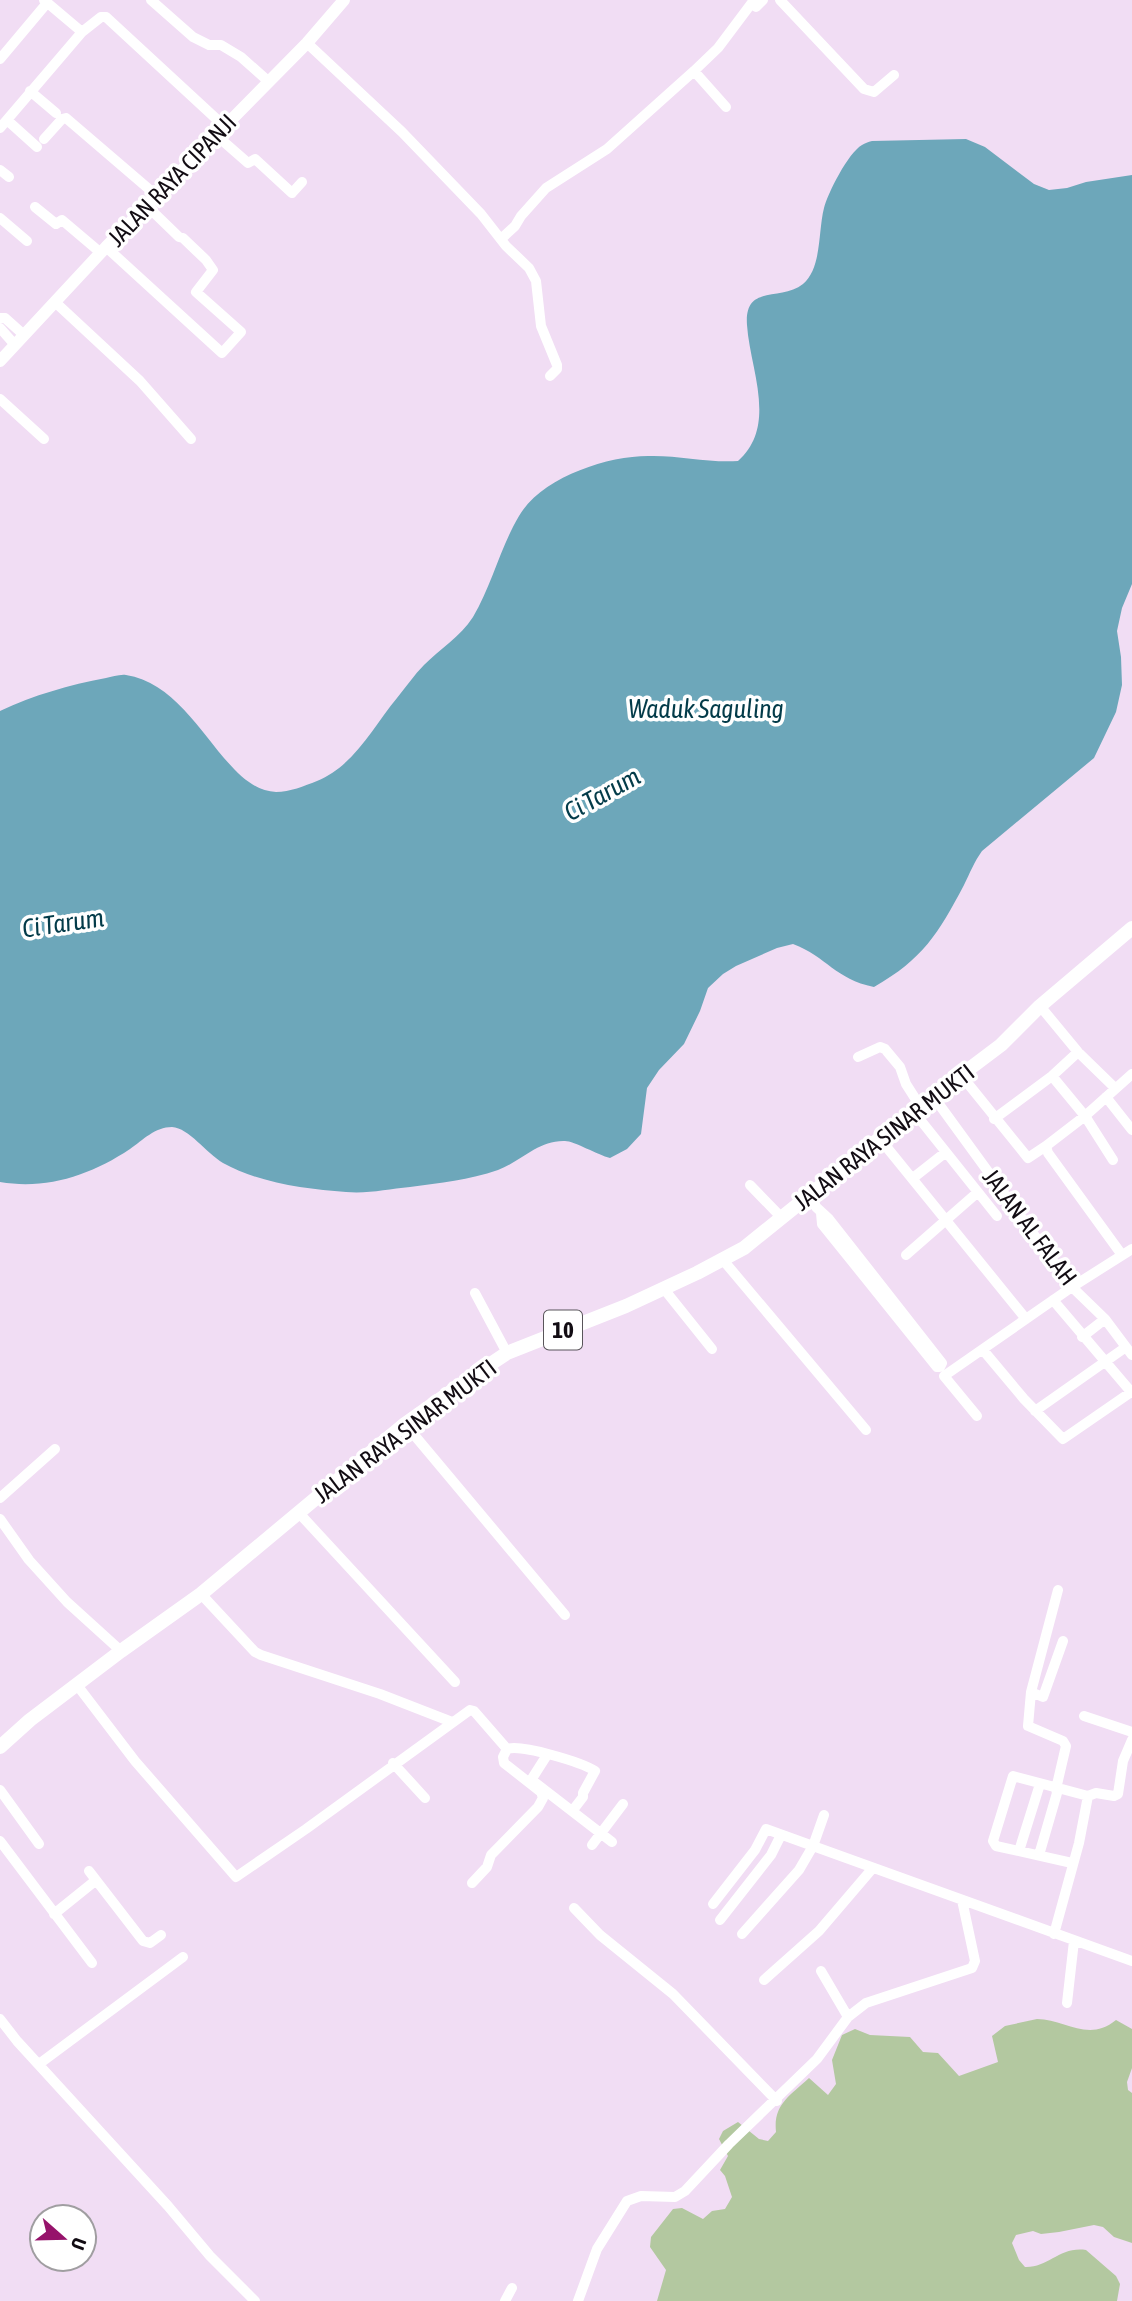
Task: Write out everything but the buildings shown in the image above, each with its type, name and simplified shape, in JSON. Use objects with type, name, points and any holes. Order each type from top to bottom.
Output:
[{"type":"highway","name":"JALAN RAYA SINAR MUKTI","points":[[0,1747],[30,1720],[201,1594],[405,1424],[507,1353],[664,1289],[744,1248],[933,1096],[1001,1045],[1040,1006],[1132,928]]},
{"type":"main road","name":"JALAN RAYA CIPANJI","points":[[0,361],[104,250],[307,43],[344,0]]},
{"type":"street","points":[[151,0],[193,37],[209,45],[221,46],[241,57],[268,81]]},
{"type":"street","points":[[780,0],[864,89],[874,92],[894,75]]},
{"type":"street","points":[[0,59],[46,1],[82,32]]},
{"type":"street","points":[[501,239],[546,188],[607,149],[694,71],[758,2]]},
{"type":"street","points":[[157,196],[66,118],[62,119],[41,143],[3,124],[82,32],[101,17],[106,17],[220,130],[242,160],[248,163],[255,159],[292,193],[302,183]]},
{"type":"street","points":[[307,43],[402,132],[481,214],[516,256],[524,261],[534,277],[541,326],[557,365],[557,369],[550,376]]},
{"type":"street","points":[[694,71],[726,107]]},
{"type":"street","points":[[30,91],[56,113]]},
{"type":"street","points":[[35,207],[56,224],[62,220],[104,250],[222,353],[242,331],[196,292],[213,270],[206,260],[147,206]]},
{"type":"street","points":[[0,218],[27,241]]},
{"type":"street","points":[[55,302],[140,381],[191,439]]},
{"type":"street","points":[[0,318],[5,318],[19,340]]},
{"type":"street","points":[[0,328],[19,340]]},
{"type":"street","points":[[0,399],[44,439]]},
{"type":"street","points":[[1040,1006],[1078,1052],[1115,1088]]},
{"type":"street","points":[[858,1057],[880,1047],[885,1049],[898,1065],[917,1109],[946,1152],[997,1216]]},
{"type":"street","points":[[994,1119],[1052,1076],[1078,1052]]},
{"type":"street","points":[[961,1075],[1028,1158],[1085,1116],[1132,1074]]},
{"type":"street","points":[[1052,1076],[1085,1116],[1113,1160]]},
{"type":"street","name":"JALAN AL FALAH","points":[[933,1096],[1072,1287],[1105,1319],[1129,1351]]},
{"type":"street","points":[[1106,1097],[1132,1130]]},
{"type":"street","points":[[880,1139],[1026,1319]]},
{"type":"street","points":[[1046,1146],[1048,1153],[1122,1255]]},
{"type":"street","points":[[913,1178],[946,1152]]},
{"type":"street","points":[[750,1185],[781,1217]]},
{"type":"street","points":[[905,1255],[978,1192]]},
{"type":"street","points":[[811,1194],[824,1219],[942,1365],[937,1367],[880,1289]]},
{"type":"street","points":[[977,1416],[944,1376],[1132,1249]]},
{"type":"street","points":[[723,1260],[866,1430]]},
{"type":"street","points":[[664,1289],[712,1349]]},
{"type":"street","points":[[475,1293],[507,1353]]},
{"type":"street","points":[[983,1350],[1035,1411],[1063,1439],[1132,1393],[1053,1300]]},
{"type":"street","points":[[1082,1337],[1105,1319]]},
{"type":"street","points":[[1035,1411],[1105,1362],[1129,1351]]},
{"type":"street","points":[[405,1424],[565,1615]]},
{"type":"street","points":[[0,1498],[55,1448]]},
{"type":"street","points":[[298,1513],[455,1682]]},
{"type":"street","points":[[0,1519],[29,1560],[61,1595],[121,1651]]},
{"type":"street","points":[[1039,1855],[1057,1793],[1065,1744],[1028,1726],[1031,1692],[1058,1590]]},
{"type":"street","points":[[201,1594],[255,1652],[380,1694],[452,1722]]},
{"type":"street","points":[[1031,1692],[1043,1697],[1063,1641]]},
{"type":"street","points":[[78,1685],[135,1761],[236,1877],[465,1712],[472,1710],[508,1749]]},
{"type":"street","points":[[1084,1716],[1132,1732]]},
{"type":"street","points":[[1072,1863],[993,1843],[1011,1779],[1015,1776],[1088,1796],[1096,1793],[1114,1796],[1118,1794],[1123,1761],[1132,1740]]},
{"type":"street","points":[[472,1883],[487,1867],[491,1855],[543,1800],[541,1793],[504,1763],[503,1757],[508,1749],[517,1747],[583,1763],[595,1771],[583,1797],[573,1810]]},
{"type":"street","points":[[547,1755],[532,1780],[612,1842]]},
{"type":"street","points":[[393,1763],[425,1798]]},
{"type":"street","points":[[1019,1851],[1040,1784]]},
{"type":"street","points":[[0,1790],[38,1844]]},
{"type":"street","points":[[1054,1934],[1088,1796]]},
{"type":"street","points":[[592,1845],[623,1804]]},
{"type":"street","points":[[742,1934],[799,1870],[813,1846],[824,1815]]},
{"type":"street","points":[[713,1904],[755,1850],[766,1829],[1132,1961]]},
{"type":"street","points":[[720,1920],[771,1855],[781,1835]]},
{"type":"street","points":[[0,1841],[92,1963]]},
{"type":"street","points":[[764,1980],[826,1923],[872,1869]]},
{"type":"street","points":[[89,1871],[143,1941],[150,1943],[161,1935]]},
{"type":"street","points":[[54,1914],[96,1881]]},
{"type":"street","points":[[578,2301],[597,2249],[627,2201],[641,2196],[669,2198],[680,2195],[729,2144],[777,2101],[817,2059],[848,2017],[866,2003],[972,1968],[975,1961],[962,1900]]},
{"type":"street","points":[[574,1908],[600,1935],[673,1994],[777,2101]]},
{"type":"street","points":[[1067,2003],[1074,1941]]},
{"type":"street","points":[[38,2064],[183,1957]]},
{"type":"street","points":[[821,1971],[848,2017]]},
{"type":"street","points":[[0,2019],[210,2256],[255,2301]]},
{"type":"street","points":[[505,2301],[512,2288]]},
{"type":"green space","points":[[1037,2019],[1086,2030],[1106,2027],[1116,2020],[1132,2029],[1132,2068],[1127,2082],[1128,2090],[1132,2093],[1132,2243],[1114,2237],[1103,2227],[1094,2225],[1041,2234],[1033,2231],[1016,2235],[1012,2243],[1025,2267],[1041,2264],[1069,2251],[1086,2250],[1116,2276],[1120,2284],[1117,2301],[657,2301],[666,2270],[650,2247],[651,2237],[673,2209],[682,2208],[703,2219],[712,2211],[725,2209],[732,2197],[725,2176],[720,2170],[728,2156],[719,2139],[723,2131],[738,2122],[759,2139],[768,2141],[776,2132],[780,2107],[809,2078],[828,2095],[836,2084],[832,2060],[842,2035],[855,2029],[870,2035],[910,2037],[923,2052],[938,2053],[959,2076],[998,2062],[992,2036],[1005,2026]]},
{"type":"water","name":"Waduk Saguling","points":[[966,139],[985,147],[1034,184],[1049,190],[1132,175],[1132,584],[1122,608],[1117,631],[1122,685],[1116,712],[1094,758],[982,851],[946,918],[928,944],[905,966],[874,987],[850,979],[815,955],[793,944],[777,948],[723,974],[708,988],[684,1044],[659,1070],[647,1088],[641,1134],[627,1149],[610,1158],[569,1142],[555,1142],[538,1147],[498,1170],[476,1176],[378,1191],[346,1192],[299,1187],[252,1176],[223,1163],[191,1136],[172,1127],[155,1132],[115,1158],[84,1173],[35,1184],[0,1182],[0,711],[65,687],[126,675],[150,683],[171,697],[240,775],[257,787],[276,792],[286,791],[330,774],[342,766],[362,745],[420,669],[468,624],[480,605],[519,516],[543,491],[576,472],[613,460],[659,456],[738,461],[750,447],[757,431],[759,414],[759,396],[747,325],[751,303],[758,298],[794,289],[809,277],[816,259],[826,201],[839,174],[857,149],[872,141]]},
{"type":"water label","name":"Ci Tarum","points":[[602,794]]},
{"type":"water label","name":"Ci Tarum","points":[[63,923]]}]
